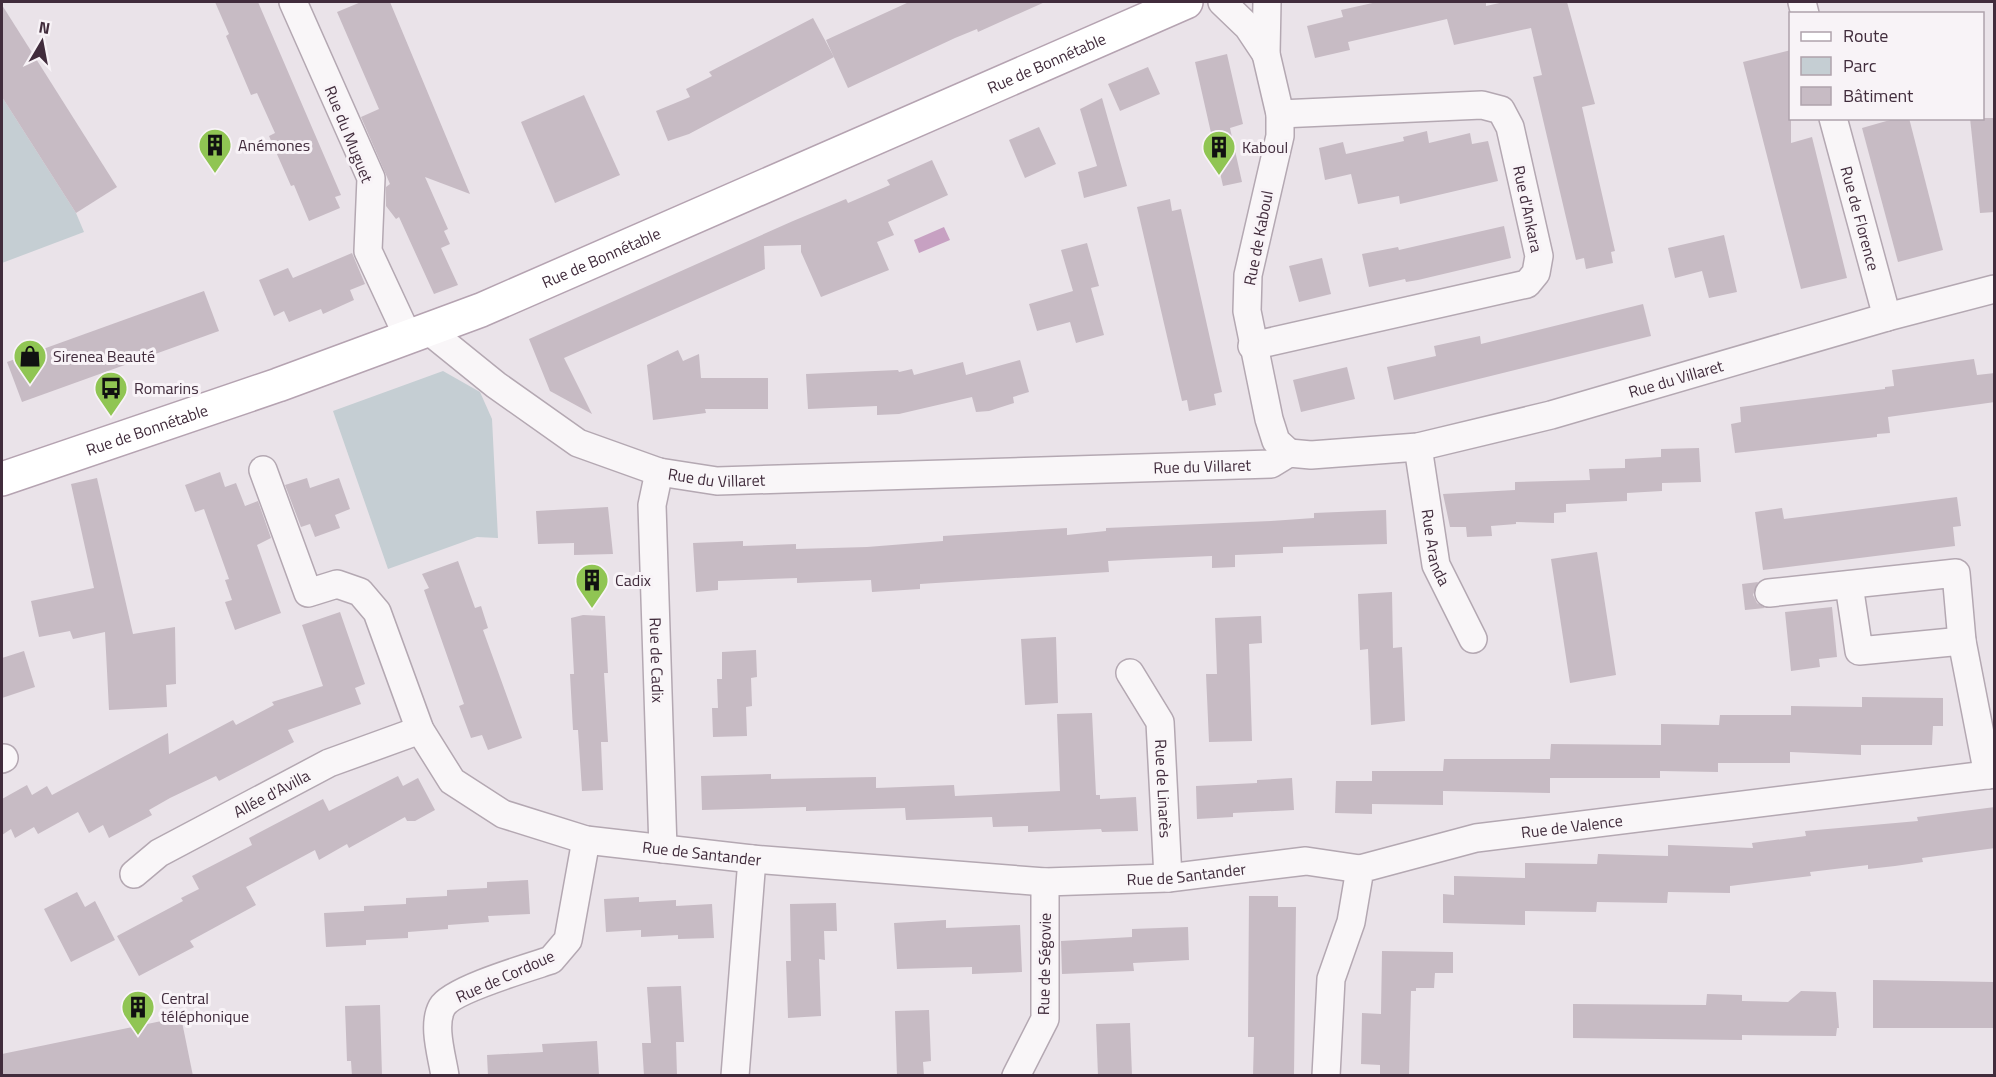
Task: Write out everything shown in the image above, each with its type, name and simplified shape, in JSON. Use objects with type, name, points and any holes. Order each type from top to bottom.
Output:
[{"type":"main road","name":"Rue de Bonnétable","points":[[2,479],[278,385],[481,310],[1186,2]]},
{"type":"street","name":"Rue du Muguet","points":[[293,2],[371,178],[368,251],[418,334]]},
{"type":"street","name":"Rue de Kaboul","points":[[1222,2],[1248,27],[1266,54]]},
{"type":"street","name":"Rue de Kaboul","points":[[1267,2],[1266,54],[1280,114],[1280,136],[1248,274],[1247,311],[1252,346],[1269,419],[1276,441],[1289,453]]},
{"type":"street","name":"Rue d'Ankara","points":[[1252,346],[1527,284],[1536,273],[1539,256],[1510,127],[1501,110],[1482,105],[1280,114]]},
{"type":"street","name":"Rue de Florence","points":[[1834,120],[1887,317]]},
{"type":"street","name":"Rue du Villaret","points":[[418,334],[578,443],[659,472],[717,481],[1271,464],[1289,453],[1311,455],[1418,447],[1594,403],[1887,317],[1995,289]]},
{"type":"street","name":"Rue Aranda","points":[[1418,447],[1436,565],[1473,639]]},
{"type":"street","name":"Rue de Santander","points":[[264,470],[308,593],[337,584],[360,592],[377,612],[420,730],[452,781],[503,814],[586,840],[752,858],[1045,882],[1168,878],[1306,861],[1360,869]]},
{"type":"street","name":"Rue de Cadix","points":[[659,472],[652,506],[663,849]]},
{"type":"street","points":[[1769,593],[1956,573],[1962,641],[1991,775]]},
{"type":"street","points":[[1849,585],[1859,651],[1962,641]]},
{"type":"street","name":"Rue de Linarès","points":[[1130,673],[1160,722],[1168,878]]},
{"type":"street","name":"Allée d'Avilla","points":[[134,874],[159,853],[329,763],[420,730]]},
{"type":"street","name":"Rue de Valence","points":[[1360,869],[1476,838],[1991,775]]},
{"type":"street","name":"Rue de Cordoue","points":[[445,1076],[438,1025],[442,1007],[458,994],[551,960],[561,951],[568,940],[586,840]]},
{"type":"street","points":[[735,1076],[752,858]]},
{"type":"street","points":[[1326,1076],[1331,979],[1351,922],[1360,869]]},
{"type":"street","name":"Rue de Ségovie","points":[[1016,1076],[1045,1019],[1045,882]]},
{"type":"green space","points":[[2,97],[76,213],[84,232],[2,263]]},
{"type":"green space","points":[[443,371],[480,392],[492,419],[498,538],[477,537],[388,569],[333,411]]},
{"type":"shaded area","points":[[944,227],[950,240],[919,253],[914,240]]},
{"type":"building","points":[[215,2],[258,2],[341,195],[335,197],[340,208],[309,221],[269,136],[275,133],[257,93],[251,95],[226,36],[229,34]]},
{"type":"building","points":[[361,2],[390,2],[470,194],[425,177],[448,229],[444,231],[450,244],[441,248],[458,285],[434,294],[399,217],[396,219],[386,206],[386,187],[390,184],[361,117],[379,109],[337,12]]},
{"type":"building","points":[[909,2],[1045,2],[978,32],[977,29],[955,38],[848,88],[826,40]]},
{"type":"building","points":[[1377,2],[1486,2],[1486,6],[1504,2],[1567,2],[1595,104],[1582,107],[1615,251],[1611,252],[1613,263],[1586,269],[1584,258],[1576,260],[1533,77],[1542,75],[1531,28],[1454,45],[1447,19],[1348,42],[1350,50],[1315,58],[1307,26],[1343,17],[1341,10]]},
{"type":"building","points":[[2,5],[117,187],[76,213],[2,97]]},
{"type":"building","points":[[813,18],[834,57],[689,134],[668,141],[656,111],[690,97],[686,89],[712,76],[709,72]]},
{"type":"building","points":[[1789,50],[1791,143],[1812,137],[1847,278],[1801,289],[1743,62]]},
{"type":"building","points":[[1227,54],[1243,124],[1230,128],[1242,182],[1223,186],[1195,62]]},
{"type":"building","points":[[1148,67],[1160,94],[1120,111],[1108,84]]},
{"type":"building","points":[[584,95],[620,175],[555,203],[521,122]]},
{"type":"building","points":[[1102,98],[1127,186],[1084,198],[1078,172],[1097,166],[1080,109]]},
{"type":"building","points":[[1995,118],[1995,212],[1980,213],[1970,120]]},
{"type":"building","points":[[1890,120],[1910,120],[1943,250],[1898,262],[1862,128]]},
{"type":"building","points":[[1039,127],[1056,164],[1025,178],[1009,140]]},
{"type":"building","points":[[1427,131],[1429,143],[1470,133],[1472,144],[1488,141],[1498,181],[1400,204],[1399,196],[1358,204],[1351,174],[1325,180],[1319,148],[1343,142],[1346,154],[1404,141],[1403,137]]},
{"type":"building","points":[[932,160],[948,195],[888,222],[894,235],[877,242],[889,270],[821,297],[801,252],[801,245],[764,246],[765,269],[564,358],[592,414],[550,391],[529,339],[793,221],[846,199],[848,203],[890,185],[887,180]]},
{"type":"building","points":[[1170,199],[1172,211],[1181,209],[1222,392],[1214,394],[1216,405],[1189,411],[1187,400],[1182,401],[1137,207]]},
{"type":"building","points":[[1504,226],[1511,258],[1418,280],[1406,282],[1405,279],[1369,287],[1362,254],[1398,247],[1399,250]]},
{"type":"building","points":[[1724,235],[1737,292],[1709,298],[1702,271],[1675,278],[1668,248]]},
{"type":"building","points":[[1087,243],[1099,286],[1091,288],[1104,335],[1076,343],[1070,322],[1037,331],[1029,304],[1073,291],[1061,250]]},
{"type":"building","points":[[352,253],[365,284],[350,290],[354,300],[323,314],[321,309],[289,322],[284,311],[274,316],[259,280],[288,268],[293,278]]},
{"type":"building","points":[[1322,258],[1331,294],[1299,302],[1289,266]]},
{"type":"building","points":[[204,291],[219,331],[22,402],[7,362]]},
{"type":"building","points":[[1643,304],[1651,336],[1394,400],[1387,367],[1436,356],[1434,346],[1480,336],[1481,344]]},
{"type":"building","points":[[678,350],[683,361],[699,354],[701,378],[768,378],[768,409],[705,409],[706,413],[653,420],[647,365]]},
{"type":"building","points":[[1974,359],[1977,375],[1995,373],[1995,402],[1888,417],[1890,433],[1877,434],[1877,437],[1735,453],[1731,424],[1741,422],[1740,407],[1885,389],[1885,387],[1894,386],[1892,370]]},
{"type":"building","points":[[1020,360],[1029,392],[1013,397],[1014,403],[989,411],[976,412],[972,397],[899,414],[877,415],[877,406],[808,409],[806,374],[898,370],[899,372],[912,369],[914,375],[963,362],[966,375]]},
{"type":"building","points":[[1347,367],[1355,399],[1301,412],[1293,380]]},
{"type":"building","points":[[1699,448],[1701,482],[1662,483],[1662,491],[1627,493],[1627,501],[1566,504],[1566,512],[1554,513],[1554,523],[1516,522],[1516,524],[1491,526],[1492,536],[1467,537],[1466,527],[1450,527],[1443,494],[1515,490],[1515,482],[1590,480],[1589,469],[1625,468],[1625,459],[1661,457],[1661,449]]},
{"type":"building","points":[[220,472],[225,487],[236,483],[245,506],[258,501],[271,538],[257,545],[281,613],[235,630],[225,602],[232,600],[225,580],[229,579],[204,509],[195,512],[185,485]]},
{"type":"building","points":[[97,478],[133,634],[175,627],[176,684],[166,685],[167,707],[109,710],[105,632],[73,639],[70,631],[39,637],[31,601],[94,588],[71,484]]},
{"type":"building","points":[[307,478],[310,488],[339,478],[350,509],[335,515],[340,528],[315,537],[310,524],[301,527],[285,485]]},
{"type":"building","points":[[1957,497],[1961,526],[1953,527],[1955,546],[1763,570],[1755,512],[1782,508],[1784,519]]},
{"type":"building","points":[[608,507],[613,554],[574,555],[574,543],[538,544],[536,511]]},
{"type":"building","points":[[1386,510],[1387,544],[1283,547],[1283,553],[1235,555],[1235,567],[1212,568],[1212,556],[1144,559],[1108,561],[1109,572],[920,584],[920,589],[872,592],[871,580],[797,583],[797,578],[718,581],[718,590],[696,592],[693,543],[743,541],[743,546],[796,544],[796,549],[867,547],[943,541],[943,536],[1067,528],[1067,535],[1106,531],[1106,528],[1271,521],[1314,518],[1314,513]]},
{"type":"building","points":[[1597,552],[1616,675],[1570,683],[1551,559]]},
{"type":"building","points":[[458,561],[475,608],[481,606],[488,628],[483,630],[522,738],[488,750],[482,735],[471,738],[459,706],[464,704],[424,590],[429,588],[422,574]]},
{"type":"building","points":[[1758,582],[1753,595],[1757,603],[1765,608],[1745,610],[1742,584]]},
{"type":"building","points":[[1392,592],[1393,648],[1402,647],[1405,721],[1371,725],[1368,649],[1360,650],[1358,594]]},
{"type":"building","points":[[1832,607],[1837,657],[1819,659],[1820,667],[1791,671],[1785,612]]},
{"type":"building","points":[[340,612],[365,684],[355,688],[361,704],[288,730],[294,742],[219,781],[216,776],[170,798],[149,810],[152,815],[109,838],[103,825],[89,833],[78,812],[38,834],[34,827],[15,838],[11,829],[2,835],[2,799],[27,785],[32,795],[47,786],[52,795],[168,733],[169,754],[233,720],[236,725],[274,705],[272,702],[323,686],[302,625]]},
{"type":"building","points":[[583,615],[605,616],[608,673],[604,673],[608,742],[601,742],[603,790],[582,791],[578,730],[573,730],[570,674],[574,674],[571,618]]},
{"type":"building","points":[[1261,616],[1262,643],[1249,644],[1252,741],[1209,742],[1206,674],[1217,674],[1215,618]]},
{"type":"building","points":[[1056,637],[1058,703],[1025,705],[1021,639]]},
{"type":"building","points":[[756,650],[757,677],[751,678],[752,706],[746,707],[747,736],[713,737],[712,708],[718,708],[717,679],[722,679],[722,652]]},
{"type":"building","points":[[24,651],[35,687],[2,698],[2,658]]},
{"type":"building","points":[[1862,697],[1943,698],[1943,726],[1933,726],[1932,745],[1861,745],[1861,755],[1790,752],[1790,763],[1718,763],[1718,772],[1660,771],[1660,778],[1550,778],[1550,793],[1443,791],[1443,805],[1372,804],[1372,814],[1335,813],[1336,781],[1372,781],[1372,771],[1443,771],[1444,759],[1550,759],[1551,744],[1661,745],[1661,724],[1719,725],[1720,715],[1791,715],[1791,706],[1862,707]]},
{"type":"building","points":[[1092,713],[1096,795],[1100,795],[1100,799],[1136,797],[1138,831],[1102,832],[1101,829],[1028,832],[1028,826],[993,827],[992,817],[906,820],[905,808],[806,811],[806,807],[702,810],[701,776],[771,774],[771,779],[876,777],[876,788],[954,785],[955,796],[1060,791],[1057,714]]},
{"type":"building","points":[[398,776],[403,786],[418,778],[435,810],[415,821],[407,821],[405,817],[349,848],[347,844],[319,860],[315,850],[246,887],[256,905],[190,941],[194,947],[139,976],[117,936],[183,901],[181,898],[199,889],[192,876],[252,845],[249,838],[323,799],[329,811]]},
{"type":"building","points":[[1292,778],[1294,810],[1233,813],[1233,817],[1197,819],[1196,786],[1257,783],[1257,780]]},
{"type":"building","points":[[1995,807],[1995,848],[1922,858],[1923,862],[1895,866],[1868,869],[1868,865],[1810,872],[1811,876],[1730,886],[1730,893],[1668,892],[1667,903],[1597,902],[1596,912],[1525,911],[1525,925],[1443,923],[1443,894],[1454,895],[1454,876],[1525,878],[1525,863],[1597,864],[1598,854],[1668,856],[1668,845],[1753,848],[1752,843],[1806,836],[1805,831],[1918,821],[1917,817]]},
{"type":"building","points":[[528,880],[530,914],[488,916],[489,922],[448,925],[448,929],[408,932],[408,938],[366,940],[366,945],[326,947],[324,913],[364,911],[364,906],[406,904],[406,898],[447,896],[447,890],[487,888],[487,882]]},
{"type":"building","points":[[77,892],[85,907],[95,901],[115,940],[71,962],[44,909]]},
{"type":"building","points":[[1249,896],[1278,896],[1278,907],[1296,907],[1294,1076],[1253,1076],[1254,1037],[1248,1037]]},
{"type":"building","points":[[639,897],[639,902],[676,900],[676,906],[712,904],[714,938],[678,939],[678,935],[641,937],[641,930],[606,932],[604,899]]},
{"type":"building","points":[[836,903],[837,931],[824,931],[825,960],[819,959],[821,1016],[788,1018],[786,961],[791,961],[790,904]]},
{"type":"building","points":[[946,920],[946,928],[1020,925],[1022,972],[972,974],[972,967],[897,969],[894,923]]},
{"type":"building","points":[[1188,927],[1189,960],[1133,963],[1134,971],[1062,974],[1061,941],[1132,937],[1132,929]]},
{"type":"building","points":[[1382,951],[1453,952],[1453,973],[1435,973],[1434,988],[1416,988],[1416,991],[1411,991],[1409,1076],[1380,1076],[1380,1065],[1361,1064],[1362,1013],[1381,1014]]},
{"type":"building","points":[[1873,980],[1995,982],[1995,1028],[1873,1028]]},
{"type":"building","points":[[681,986],[684,1042],[676,1042],[677,1076],[644,1076],[642,1043],[651,1043],[647,987]]},
{"type":"building","points":[[1801,991],[1836,992],[1839,1028],[1837,1028],[1836,1036],[1742,1035],[1742,1040],[1573,1038],[1573,1004],[1706,1005],[1707,994],[1742,995],[1742,1001],[1788,1002]]},
{"type":"building","points":[[380,1005],[382,1076],[352,1076],[351,1061],[347,1061],[345,1006]]},
{"type":"building","points":[[929,1010],[931,1061],[923,1062],[924,1076],[897,1076],[895,1011]]},
{"type":"building","name":"Central téléphonique","points":[[181,1017],[193,1076],[2,1076],[2,1054]]},
{"type":"building","points":[[1130,1023],[1132,1076],[1098,1076],[1096,1024]]},
{"type":"building","points":[[597,1041],[599,1075],[488,1076],[487,1055],[543,1052],[542,1044]]},
{"type":"place","name":"Anémones","points":[[215,174]]},
{"type":"place","name":"Kaboul","points":[[1219,176]]},
{"type":"place","name":"Sirenea Beauté","points":[[30,385]]},
{"type":"place","name":"Romarins","points":[[111,417]]},
{"type":"place","name":"Cadix","points":[[592,609]]},
{"type":"place","name":"Central téléphonique","points":[[138,1036]]}]
